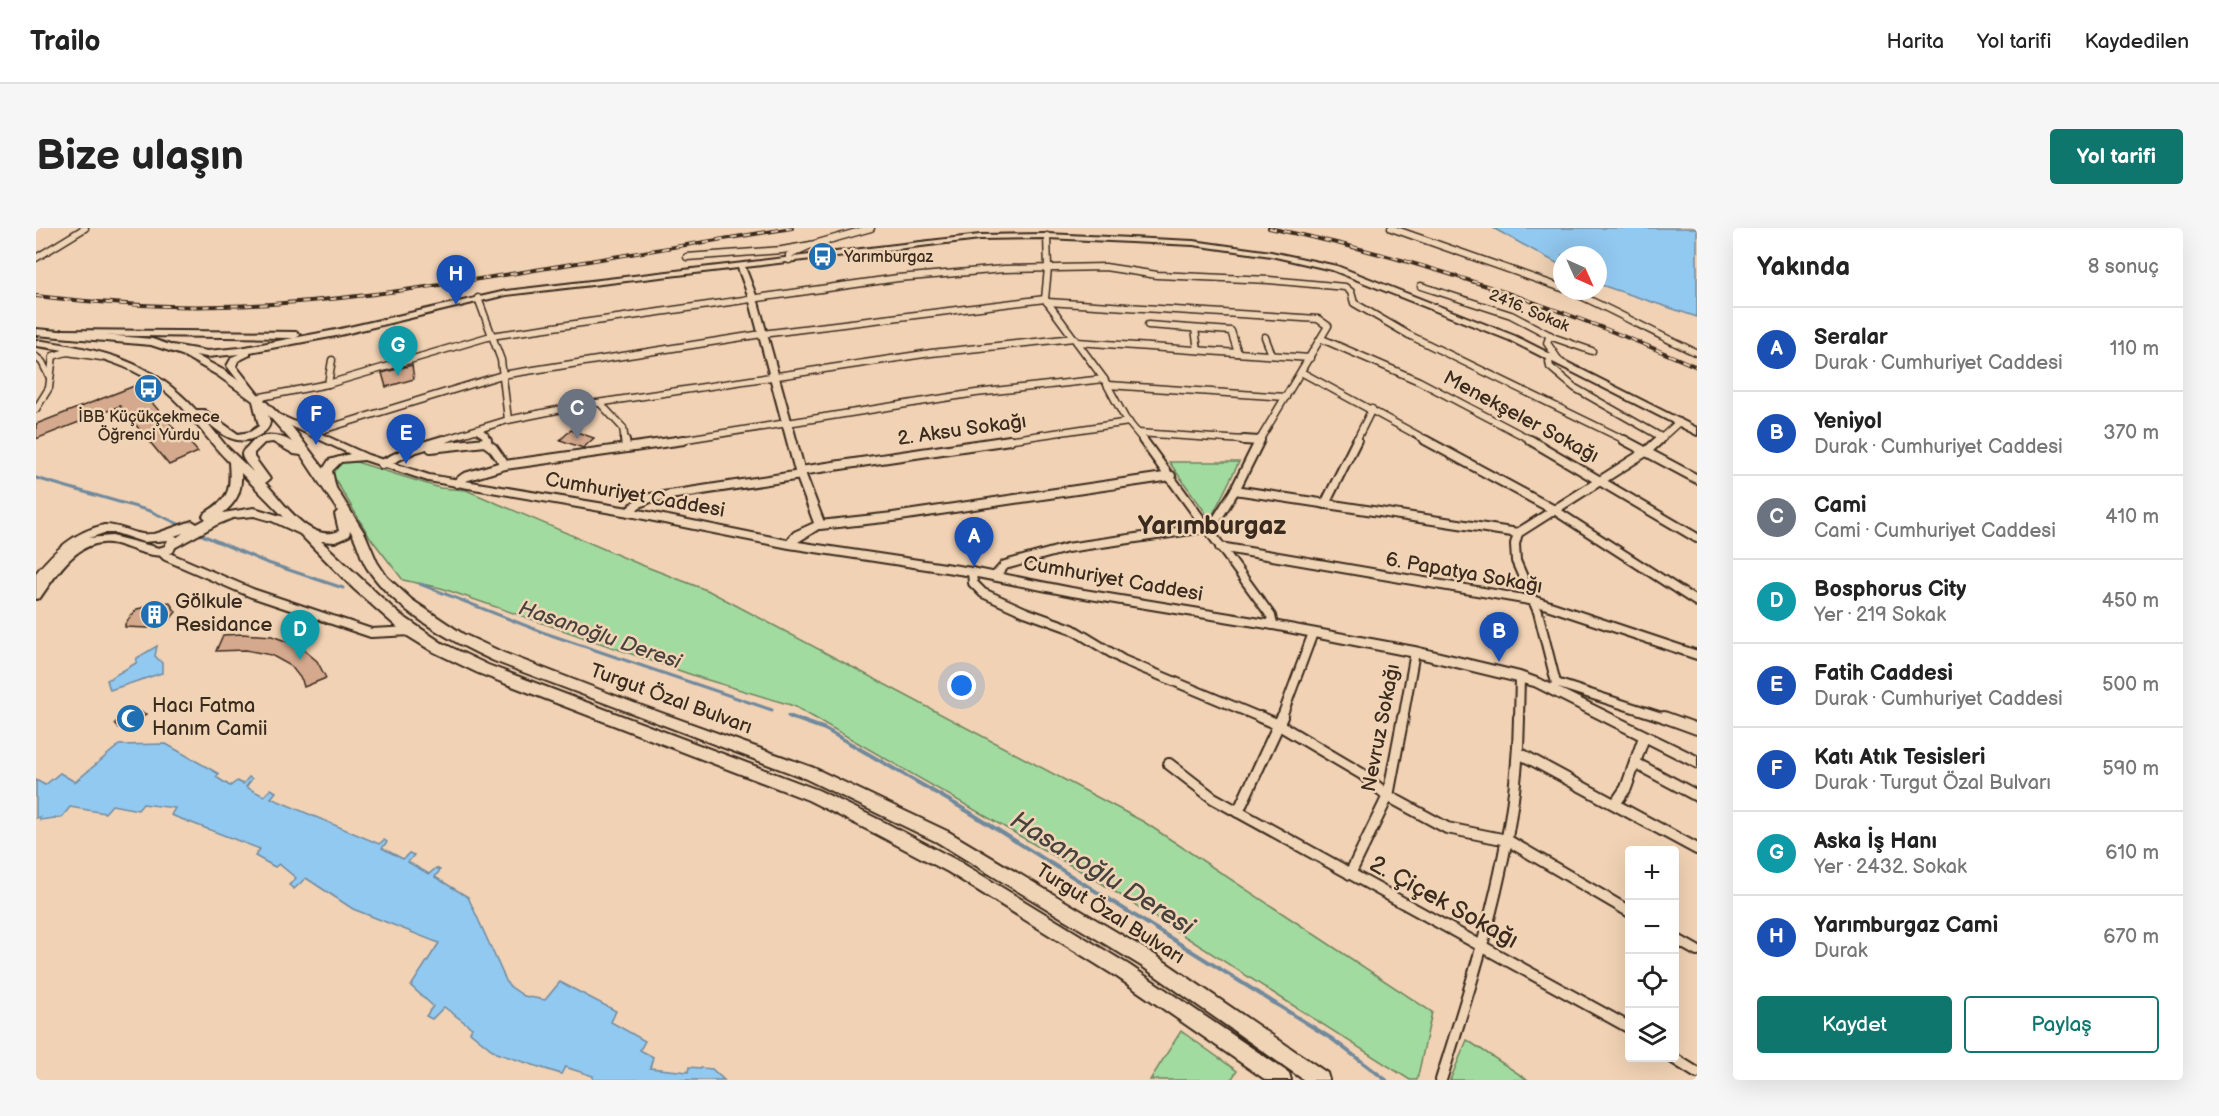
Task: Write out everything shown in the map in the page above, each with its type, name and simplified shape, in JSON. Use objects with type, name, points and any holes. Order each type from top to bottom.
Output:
[{"type":"main road","name":"Turgut Özal Bulvarı","points":[[36,332],[152,342],[185,353],[221,373],[256,398],[288,429],[320,472],[359,534],[371,564],[383,580],[416,610],[458,638],[596,694],[809,773],[943,837],[1149,961],[1320,1080]]},
{"type":"main road","points":[[128,364],[113,354],[111,351],[114,347],[129,341],[152,342]]},
{"type":"main road","name":"Turgut Özal Bulvarı","points":[[36,343],[128,364],[155,378],[188,405],[223,449],[367,593],[412,631],[445,652],[483,669],[813,795],[882,829],[954,867],[1124,971],[1282,1080]]},
{"type":"main road","points":[[188,405],[210,419],[228,436],[238,439],[253,435],[264,428],[265,422],[256,398]]},
{"type":"main road","points":[[288,514],[275,491],[251,463],[248,452],[263,440],[282,439],[320,472]]},
{"type":"main road","points":[[157,538],[181,530],[227,505],[233,498],[236,486],[234,459]]},
{"type":"main road","points":[[174,544],[216,519],[242,512],[264,513],[329,539],[345,533],[346,529],[331,490]]},
{"type":"street","points":[[36,258],[85,228]]},
{"type":"street","points":[[687,257],[782,250],[811,245],[872,228]]},
{"type":"street","points":[[1391,228],[1444,245],[1497,267],[1553,285]]},
{"type":"street","points":[[1697,432],[1512,338],[1351,274],[1315,264],[1210,245],[1047,236],[996,236],[539,288],[478,298],[274,346],[246,353],[232,362],[234,370],[256,398],[328,384],[491,336],[898,278],[1004,269],[1105,267],[1157,275],[1269,280],[1345,287],[1351,292],[1354,303],[1409,335],[1647,451],[1697,479]]},
{"type":"street","points":[[1047,236],[1046,301],[1106,382],[1129,422],[1171,476],[1271,616],[1273,625]]},
{"type":"street","points":[[789,260],[789,255],[811,245]]},
{"type":"street","points":[[741,266],[753,298],[773,378],[801,473],[820,525]]},
{"type":"street","points":[[1531,276],[1540,275],[1553,279]]},
{"type":"street","name":"2416. Sokak","points":[[1421,286],[1511,315],[1550,335],[1592,351]]},
{"type":"street","points":[[478,298],[491,336],[497,346],[507,420]]},
{"type":"street","points":[[1590,300],[1611,309],[1640,327],[1697,352]]},
{"type":"street","points":[[312,434],[382,410],[502,375],[762,334],[1046,301],[1318,319],[1328,326],[1259,441],[1234,490],[1209,529],[1067,548],[1005,565],[995,576]]},
{"type":"street","points":[[1148,325],[1231,331],[1238,353]]},
{"type":"street","points":[[1195,329],[1198,350]]},
{"type":"street","points":[[60,333],[143,332],[268,336],[336,333]]},
{"type":"street","points":[[1550,335],[1547,343],[1556,360]]},
{"type":"street","points":[[1265,337],[1272,355]]},
{"type":"street","name":"Menekşeler Sokağı","points":[[1322,339],[1410,375],[1604,480],[1697,538]]},
{"type":"street","points":[[382,464],[413,449],[507,420],[600,403],[931,353],[1076,340],[1310,358]]},
{"type":"street","points":[[170,348],[222,354],[274,346]]},
{"type":"street","points":[[36,409],[46,396],[52,358],[57,354],[68,352],[101,357]]},
{"type":"street","points":[[36,357],[42,362],[50,378]]},
{"type":"street","points":[[328,384],[332,360]]},
{"type":"street","points":[[1556,360],[1549,362],[1550,367],[1575,388],[1663,438]]},
{"type":"street","points":[[1301,372],[1556,511],[1697,602]]},
{"type":"street","points":[[457,483],[465,477],[505,465],[965,394],[1106,382],[1286,397]]},
{"type":"street","points":[[600,403],[623,428],[626,447]]},
{"type":"street","points":[[1325,504],[1372,410]]},
{"type":"street","name":"Cumhuriyet Caddesi","points":[[276,417],[382,464],[428,478],[629,512],[789,544],[972,572],[1273,625],[1415,652],[1520,677],[1554,687],[1644,737],[1697,762]]},
{"type":"street","name":"2. Aksu Sokağı","points":[[629,512],[637,504],[650,498],[1129,422]]},
{"type":"street","points":[[1234,490],[1518,533],[1556,511],[1647,451],[1679,422]]},
{"type":"street","points":[[477,430],[485,435],[487,439],[485,442]]},
{"type":"street","points":[[1138,433],[1259,441]]},
{"type":"street","points":[[485,442],[505,465]]},
{"type":"street","points":[[413,449],[485,442]]},
{"type":"street","points":[[331,490],[327,471],[332,463],[343,458],[365,457]]},
{"type":"street","points":[[789,544],[798,535],[820,525],[903,516],[1171,476]]},
{"type":"street","points":[[36,581],[64,548],[93,533],[116,529],[137,537],[171,536],[174,539],[174,544],[162,552],[155,553],[107,539],[90,542],[64,558],[36,594]]},
{"type":"street","points":[[1518,533],[1515,542],[1519,573],[1535,601],[1554,687],[1636,707],[1697,729]]},
{"type":"street","points":[[148,550],[149,545],[157,538]]},
{"type":"street","name":"6. Papatya Sokağı","points":[[1220,547],[1535,601],[1697,655]]},
{"type":"street","points":[[162,552],[166,556],[252,593],[371,633],[412,631]]},
{"type":"street","points":[[972,572],[973,583],[983,593],[1025,612],[1072,629],[1123,660],[1280,725],[1362,774],[1388,796],[1447,828],[1507,840],[1625,910]]},
{"type":"street","points":[[1238,812],[1280,725],[1313,633]]},
{"type":"street","name":"Nevruz Sokağı","points":[[1350,874],[1388,796],[1415,652]]},
{"type":"street","points":[[1441,1080],[1483,946],[1507,840],[1519,753],[1520,677]]},
{"type":"street","points":[[1615,804],[1626,788],[1644,737]]},
{"type":"street","points":[[1519,753],[1697,849]]},
{"type":"street","points":[[1635,763],[1697,796]]},
{"type":"street","name":"2. Çiçek Sokağı","points":[[1169,764],[1213,798],[1625,1026]]},
{"type":"street","points":[[1679,941],[1697,951]]},
{"type":"street","points":[[1679,1062],[1697,1073]]},
{"type":"green space","points":[[353,461],[440,488],[466,490],[639,564],[709,591],[1144,822],[1432,1012],[1417,1080],[1410,1080],[1098,881],[794,706],[701,678],[441,588],[403,580],[369,536],[332,474],[337,462]]},
{"type":"green space","points":[[1169,462],[1239,462],[1213,514],[1208,516]]},
{"type":"green space","points":[[1181,1031],[1237,1071],[1231,1080],[1150,1080]]},
{"type":"green space","points":[[1467,1040],[1528,1080],[1450,1080]]},
{"type":"water","points":[[1493,228],[1697,228],[1697,317],[1607,287],[1607,246],[1553,246],[1553,261]]},
{"type":"water","points":[[157,646],[155,656],[162,663],[162,673],[110,690],[107,680],[136,663],[137,658]]},
{"type":"water","points":[[166,744],[219,774],[216,777],[230,786],[237,781],[243,784],[249,777],[252,779],[246,787],[264,796],[271,789],[276,792],[271,798],[379,844],[384,840],[387,842],[382,848],[403,859],[409,853],[414,855],[408,862],[429,874],[436,868],[440,870],[435,877],[468,897],[508,985],[524,996],[545,1000],[560,982],[616,1011],[611,1022],[645,1041],[640,1050],[653,1057],[650,1068],[688,1072],[689,1067],[712,1069],[724,1080],[593,1080],[593,1076],[565,1067],[561,1074],[496,1053],[470,1032],[472,1028],[444,1007],[432,1019],[426,1016],[433,1006],[411,986],[439,943],[353,909],[306,878],[294,889],[289,885],[296,878],[279,864],[275,867],[255,856],[260,849],[171,815],[175,808],[143,804],[138,810],[112,805],[105,813],[70,807],[62,817],[40,820],[40,817],[36,818],[36,780],[45,785],[60,773],[75,782],[119,745]]},
{"type":"building","points":[[412,365],[414,379],[386,387],[382,373]]},
{"type":"building","points":[[137,385],[177,432],[180,431],[198,452],[169,465],[120,406],[36,439],[36,424]]},
{"type":"building","points":[[571,430],[594,438],[583,448],[560,440]]},
{"type":"building","name":"Gölkule Residance","points":[[169,602],[176,612],[170,619],[148,628],[125,627],[137,609]]},
{"type":"building","points":[[223,635],[272,636],[299,646],[317,661],[326,678],[304,687],[302,680],[291,666],[271,655],[246,650],[216,651]]},
{"type":"building","name":"Hacı Fatma Hanım Camii","points":[[132,709],[146,714],[134,727],[119,728],[115,723],[126,711],[130,712]]},
{"type":"waterway","name":"Hasanoğlu Deresi","points":[[36,478],[150,511],[181,525]]},
{"type":"waterway","name":"Hasanoğlu Deresi","points":[[200,534],[265,562],[343,588]]},
{"type":"waterway","name":"Hasanoğlu Deresi","points":[[420,584],[542,632],[772,710]]},
{"type":"waterway","name":"Hasanoğlu Deresi","points":[[788,716],[795,719]]},
{"type":"waterway","name":"Hasanoğlu Deresi","points":[[791,717],[825,729],[969,812],[1332,1039],[1386,1080]]},
{"type":"railway","points":[[36,296],[152,306],[260,305],[298,302],[448,284],[792,228]]},
{"type":"railway","points":[[1269,228],[1379,254],[1487,286],[1592,324],[1697,367]]},
{"type":"place","name":"Yarımburgaz","points":[[823,257]]},
{"type":"place","name":"Yarımburgaz Cami","points":[[456,305]]},
{"type":"place","name":"Aska İş Hanı","points":[[398,376]]},
{"type":"place","name":"İBB Küçükçekmece Öğrenci Yurdu","points":[[149,389]]},
{"type":"place","name":"Cami","points":[[577,439]]},
{"type":"place","name":"Katı Atık Tesisleri","points":[[316,445]]},
{"type":"place","name":"Fatih Caddesi","points":[[406,464]]},
{"type":"place","name":"Seralar","points":[[974,567]]},
{"type":"place","name":"Gölkule Residance","points":[[154,614]]},
{"type":"place","name":"Bosphorus City","points":[[300,660]]},
{"type":"place","name":"Yeniyol","points":[[1499,662]]},
{"type":"place","name":"Hacı Fatma Hanım Camii","points":[[131,718]]},
{"type":"district","name":"Yarımburgaz","points":[[1212,526]]}]
